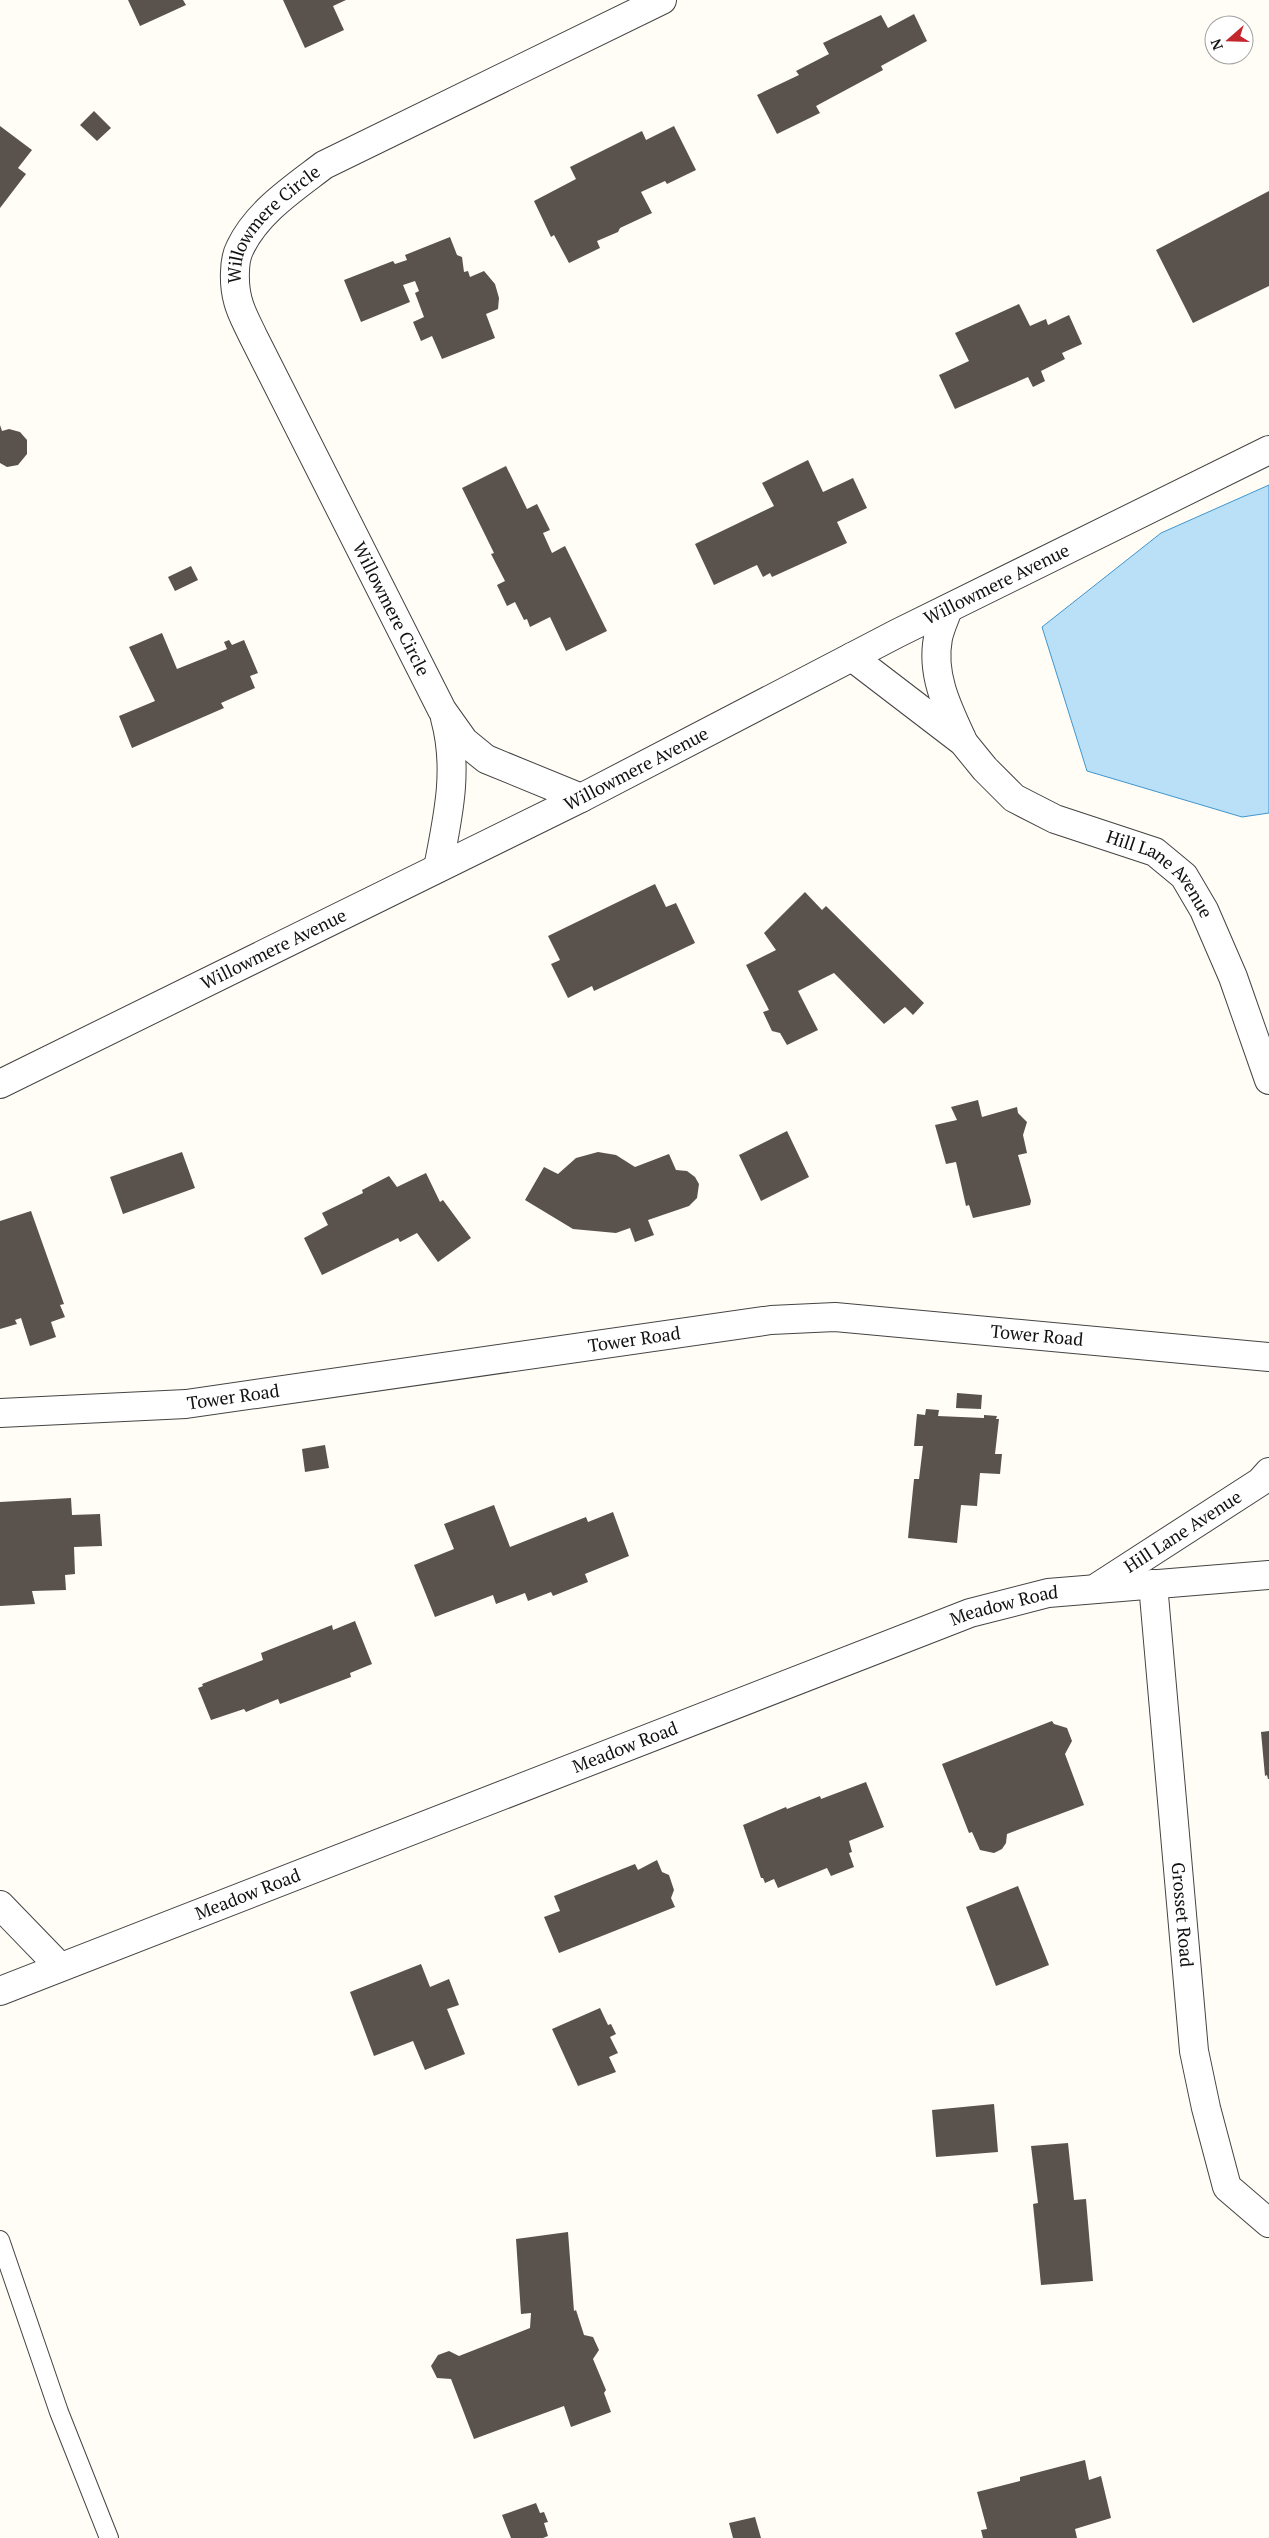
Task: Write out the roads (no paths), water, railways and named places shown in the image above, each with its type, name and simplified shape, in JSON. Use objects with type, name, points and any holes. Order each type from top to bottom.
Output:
[{"type":"street","name":"Willowmere Circle","points":[[581,798],[486,759],[464,741],[442,710],[253,336],[238,300],[236,264],[240,248],[261,219],[285,194],[324,165],[662,0]]},
{"type":"street","name":"Willowmere Avenue","points":[[0,1084],[581,798],[948,608],[1269,450]]},
{"type":"street","name":"Hill Lane Avenue","points":[[948,608],[938,638],[936,664],[944,700],[963,742],[985,770],[1014,798],[1055,819],[1155,852],[1184,876],[1204,910],[1233,977],[1269,1080]]},
{"type":"street","name":"Hill Lane Avenue","points":[[852,657],[963,742]]},
{"type":"street","name":"Willowmere Circle","points":[[438,868],[452,792],[451,741],[442,710]]},
{"type":"street","name":"Tower Road","points":[[0,1413],[186,1404],[771,1320],[835,1317],[1269,1357]]},
{"type":"street","name":"Hill Lane Avenue","points":[[1096,1588],[1260,1482],[1269,1472]]},
{"type":"street","name":"Meadow Road","points":[[0,1991],[970,1613],[1048,1593],[1269,1575]]},
{"type":"street","name":"Grosset Road","points":[[1153,1584],[1194,2051],[1206,2108],[1227,2187],[1269,2223]]},
{"type":"street","points":[[0,1905],[60,1967]]},
{"type":"lane","points":[[0,2240],[58,2412],[109,2538]]},
{"type":"water","points":[[1269,485],[1269,813],[1242,817],[1087,771],[1042,627],[1161,533]]}]
